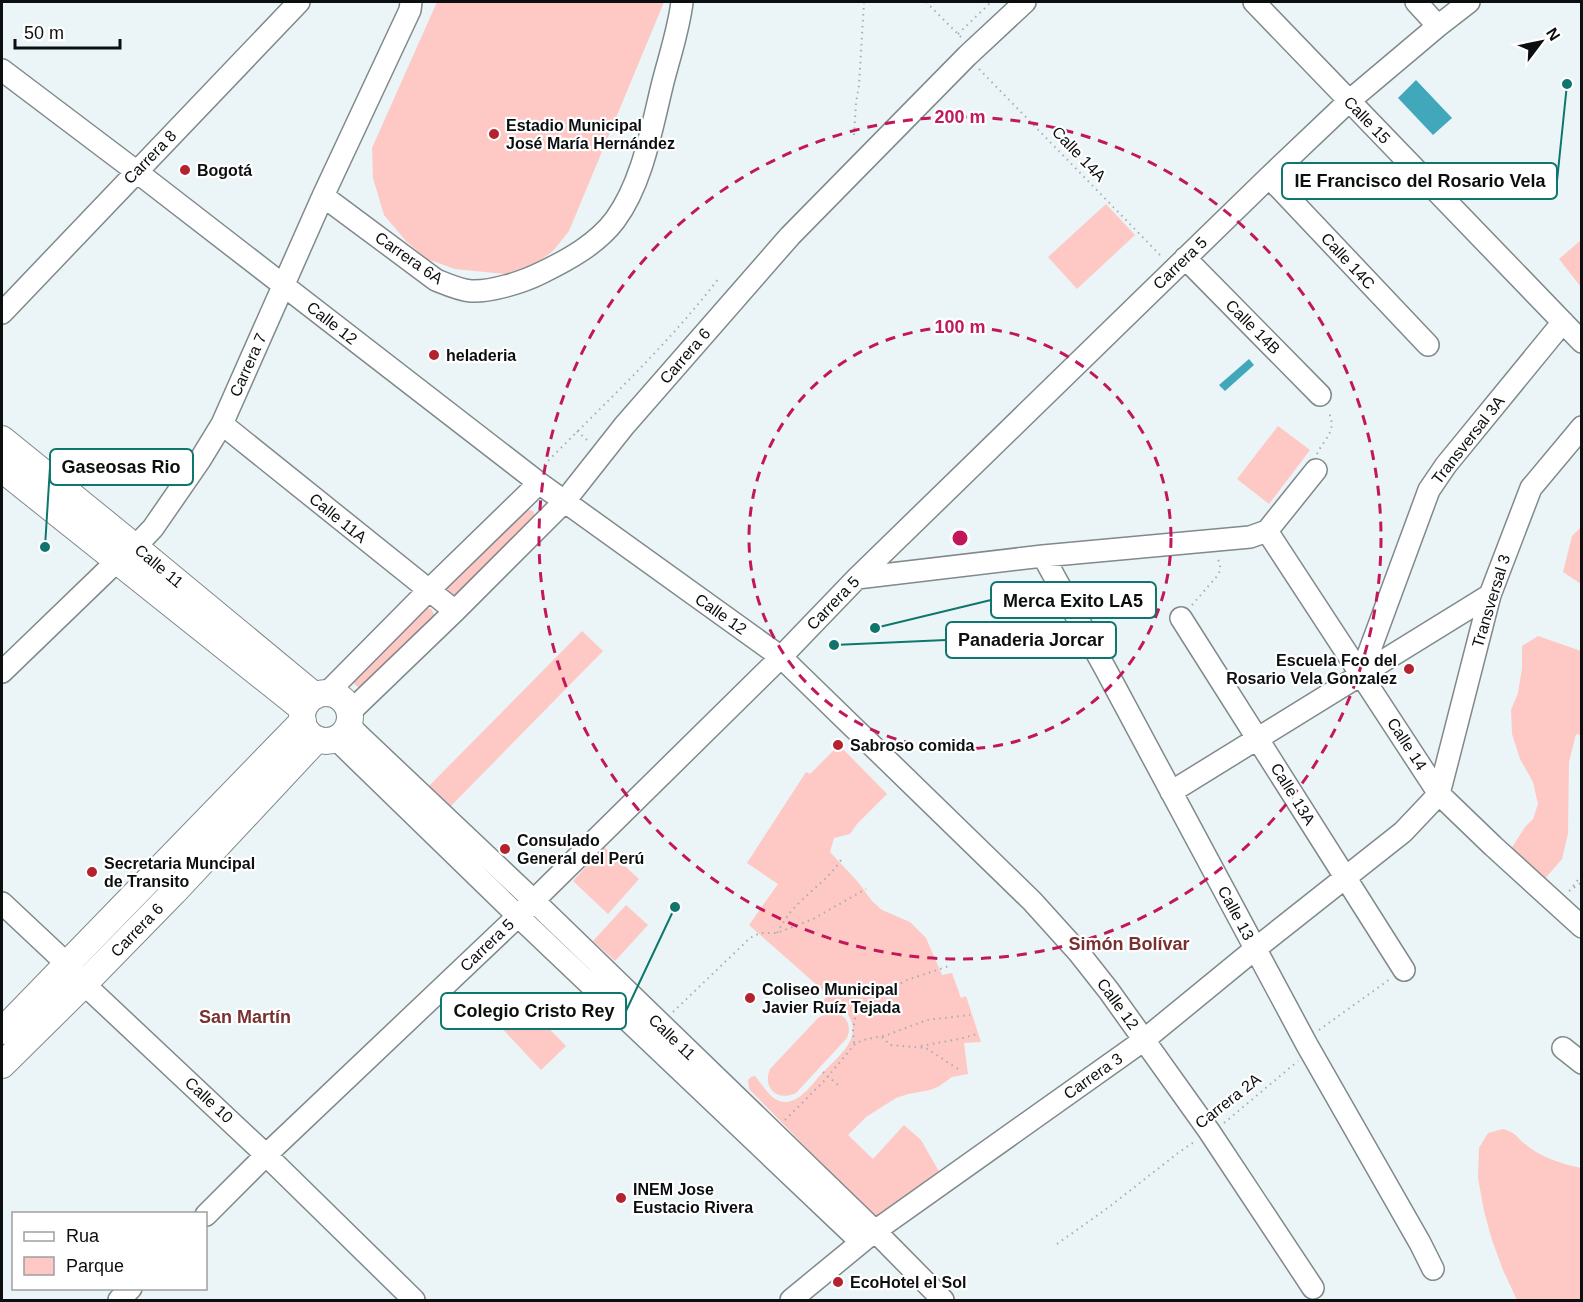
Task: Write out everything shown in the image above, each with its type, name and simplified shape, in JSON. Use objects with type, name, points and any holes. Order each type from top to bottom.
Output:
[{"type":"main road","name":"Calle 11","points":[[2,439],[126,554],[325,717]]},
{"type":"main road","name":"Calle 11","points":[[2,469],[126,554]]},
{"type":"main road","name":"Carrera 6","points":[[2,1031],[66,963],[325,717]]},
{"type":"main road","name":"Carrera 6","points":[[2,1065],[174,892],[325,717]]},
{"type":"street","name":"Carrera 8","points":[[2,314],[299,2]]},
{"type":"street","name":"Carrera 7","points":[[2,672],[153,528],[222,424],[323,196],[410,10],[411,2]]},
{"type":"street","name":"Carrera 6A","points":[[323,196],[436,280],[450,285],[470,291],[490,289],[531,278],[552,268],[595,240],[614,222],[624,206],[645,151],[682,2]]},
{"type":"street","name":"Carrera 6","points":[[325,717],[455,612],[564,502],[624,426],[790,236],[970,53],[1025,2]]},
{"type":"street","name":"Calle 15","points":[[1254,2],[1581,342]]},
{"type":"street","points":[[1416,2],[1438,26]]},
{"type":"street","name":"Carrera 5","points":[[207,1214],[518,916],[781,657],[857,578],[1269,177],[1349,101],[1469,2]]},
{"type":"street","name":"Calle 12","points":[[2,70],[564,502],[781,657],[1044,914],[1079,953],[1209,1131],[1313,1288]]},
{"type":"street","name":"Calle 14C","points":[[1269,177],[1428,345]]},
{"type":"street","name":"Calle 14B","points":[[1180,264],[1320,395]]},
{"type":"street","name":"Transversal 3A","points":[[1361,674],[1429,490],[1446,465],[1563,322]]},
{"type":"street","name":"Calle 11A","points":[[222,424],[455,612]]},
{"type":"street","name":"Transversal 3","points":[[1439,794],[1490,595],[1530,488],[1581,427]]},
{"type":"street","points":[[857,578],[1043,556],[1251,537],[1267,531],[1316,470]]},
{"type":"street","name":"Carrera 6","points":[[325,717],[428,591],[535,480]]},
{"type":"street","name":"Calle 14","points":[[1267,531],[1439,794],[1581,927]]},
{"type":"street","name":"Calle 13","points":[[1043,556],[1255,949],[1433,1269]]},
{"type":"street","points":[[1171,792],[1490,595]]},
{"type":"street","name":"Calle 13A","points":[[1181,618],[1404,970]]},
{"type":"street","name":"Calle 11","points":[[325,717],[533,900],[653,1032],[868,1237],[943,1300]]},
{"type":"street","name":"Calle 11","points":[[325,717],[518,916],[772,1133],[868,1237]]},
{"type":"street","name":"Carrera 3","points":[[791,1300],[868,1237],[1144,1040],[1403,832],[1439,794]]},
{"type":"street","name":"Calle 10","points":[[2,903],[414,1300]]},
{"type":"street","points":[[1563,1048],[1581,1063]]},
{"type":"path","points":[[854,135],[864,2]]},
{"type":"path","points":[[926,2],[958,34],[970,53]]},
{"type":"path","points":[[958,34],[991,2]]},
{"type":"path","name":"Calle 14A","points":[[970,53],[1180,264]]},
{"type":"path","points":[[535,480],[694,310],[719,278]]},
{"type":"path","points":[[1316,470],[1314,463],[1316,455],[1332,426],[1331,417],[1320,395]]},
{"type":"path","points":[[1181,618],[1220,570],[1218,561],[1204,542]]},
{"type":"path","points":[[777,933],[786,917],[800,901],[829,876],[841,860]]},
{"type":"path","points":[[1569,891],[1581,875]]},
{"type":"path","points":[[653,1032],[750,938],[760,933],[777,933],[813,919],[866,889]]},
{"type":"path","points":[[855,1044],[853,1031],[855,1019],[860,1009],[868,1001],[907,980],[949,966]]},
{"type":"path","name":"Carrera 2A","points":[[1057,1244],[1108,1208],[1178,1153],[1223,1124],[1302,1058],[1312,1036],[1404,970]]},
{"type":"path","points":[[772,1133],[828,1076],[855,1044],[863,1040],[882,1037],[927,1020],[970,1015]]},
{"type":"path","points":[[915,1047],[977,1034]]},
{"type":"path","points":[[882,1037],[890,1045],[926,1048],[961,1071]]},
{"type":"path","points":[[823,1072],[838,1085]]},
{"type":"green space","name":"Estadio Municipal José María Hernández","points":[[437,2],[664,2],[569,231],[553,251],[536,263],[505,274],[455,269],[427,259],[406,241],[384,215],[373,178],[372,148]]},
{"type":"green space","points":[[1106,204],[1135,235],[1077,289],[1048,257]]},
{"type":"green space","points":[[1581,240],[1581,287],[1559,259]]},
{"type":"green space","points":[[1278,426],[1310,450],[1269,504],[1237,479]]},
{"type":"green space","points":[[525,509],[533,511],[536,518],[459,596],[452,598],[444,589]]},
{"type":"green space","points":[[1581,527],[1581,584],[1563,572],[1572,536]]},
{"type":"green space","points":[[424,607],[431,609],[435,616],[361,689],[354,684],[354,680]]},
{"type":"green space","points":[[582,631],[603,651],[449,808],[428,787]]},
{"type":"green space","points":[[1538,636],[1581,651],[1581,735],[1576,734],[1569,762],[1568,834],[1562,859],[1543,881],[1509,852],[1533,819],[1538,804],[1533,782],[1520,759],[1512,734],[1511,710],[1518,693],[1522,668],[1522,646]]},
{"type":"green space","points":[[839,745],[887,794],[850,834],[834,838],[830,852],[882,910],[910,922],[926,938],[942,975],[952,973],[961,998],[966,996],[981,1042],[964,1043],[968,1074],[952,1077],[930,1090],[896,1098],[866,1117],[848,1135],[873,1159],[904,1125],[921,1140],[941,1175],[878,1217],[872,1215],[749,1089],[748,1080],[755,1076],[772,1097],[781,1102],[792,1101],[807,1090],[838,1058],[852,1037],[852,1023],[845,1011],[836,1006],[822,1004],[827,994],[749,925],[778,884],[747,863],[806,772],[810,774]]},
{"type":"green space","points":[[604,847],[639,879],[608,914],[573,881]]},
{"type":"green space","points":[[626,905],[648,925],[615,961],[593,941]]},
{"type":"green space","points":[[489,996],[502,1009],[517,996],[566,1046],[541,1070],[480,1005]]},
{"type":"green space","points":[[828,1012],[839,1014],[846,1019],[849,1028],[847,1038],[796,1093],[783,1096],[773,1092],[768,1082],[770,1069],[818,1018]]},
{"type":"green space","points":[[1503,1129],[1513,1133],[1531,1149],[1544,1156],[1581,1168],[1581,1300],[1517,1300],[1503,1270],[1484,1211],[1478,1178],[1479,1148],[1488,1133]]},
{"type":"water","points":[[1416,80],[1452,118],[1433,135],[1398,98]]},
{"type":"water","points":[[1249,359],[1254,365],[1225,391],[1219,385]]},
{"type":"place","name":"IE Francisco del Rosario Vela","points":[[1567,84]]},
{"type":"place","name":"Estadio Municipal José María Hernández","points":[[494,134]]},
{"type":"place","name":"Bogotá","points":[[185,170]]},
{"type":"place","name":"heladeria","points":[[434,355]]},
{"type":"place","name":"Gaseosas Rio","points":[[45,547]]},
{"type":"place","name":"Merca Exito LA5","points":[[875,628]]},
{"type":"place","name":"Panaderia Jorcar","points":[[834,645]]},
{"type":"place","name":"Escuela Fco del Rosario Vela Gonzalez","points":[[1409,669]]},
{"type":"place","name":"Sabroso comida","points":[[838,745]]},
{"type":"place","name":"Consulado General del Perú","points":[[505,849]]},
{"type":"place","name":"Secretaria Muncipal de Transito","points":[[92,872]]},
{"type":"place","name":"Colegio Cristo Rey","points":[[675,907]]},
{"type":"place","name":"Coliseo Municipal Javier Ruíz Tejada","points":[[750,998]]},
{"type":"place","name":"INEM Jose Eustacio Rivera","points":[[621,1198]]},
{"type":"place","name":"EcoHotel el Sol","points":[[838,1282]]},
{"type":"district","name":"Simón Bolívar","points":[[1129,944]]},
{"type":"district","name":"San Martín","points":[[245,1017]]}]
